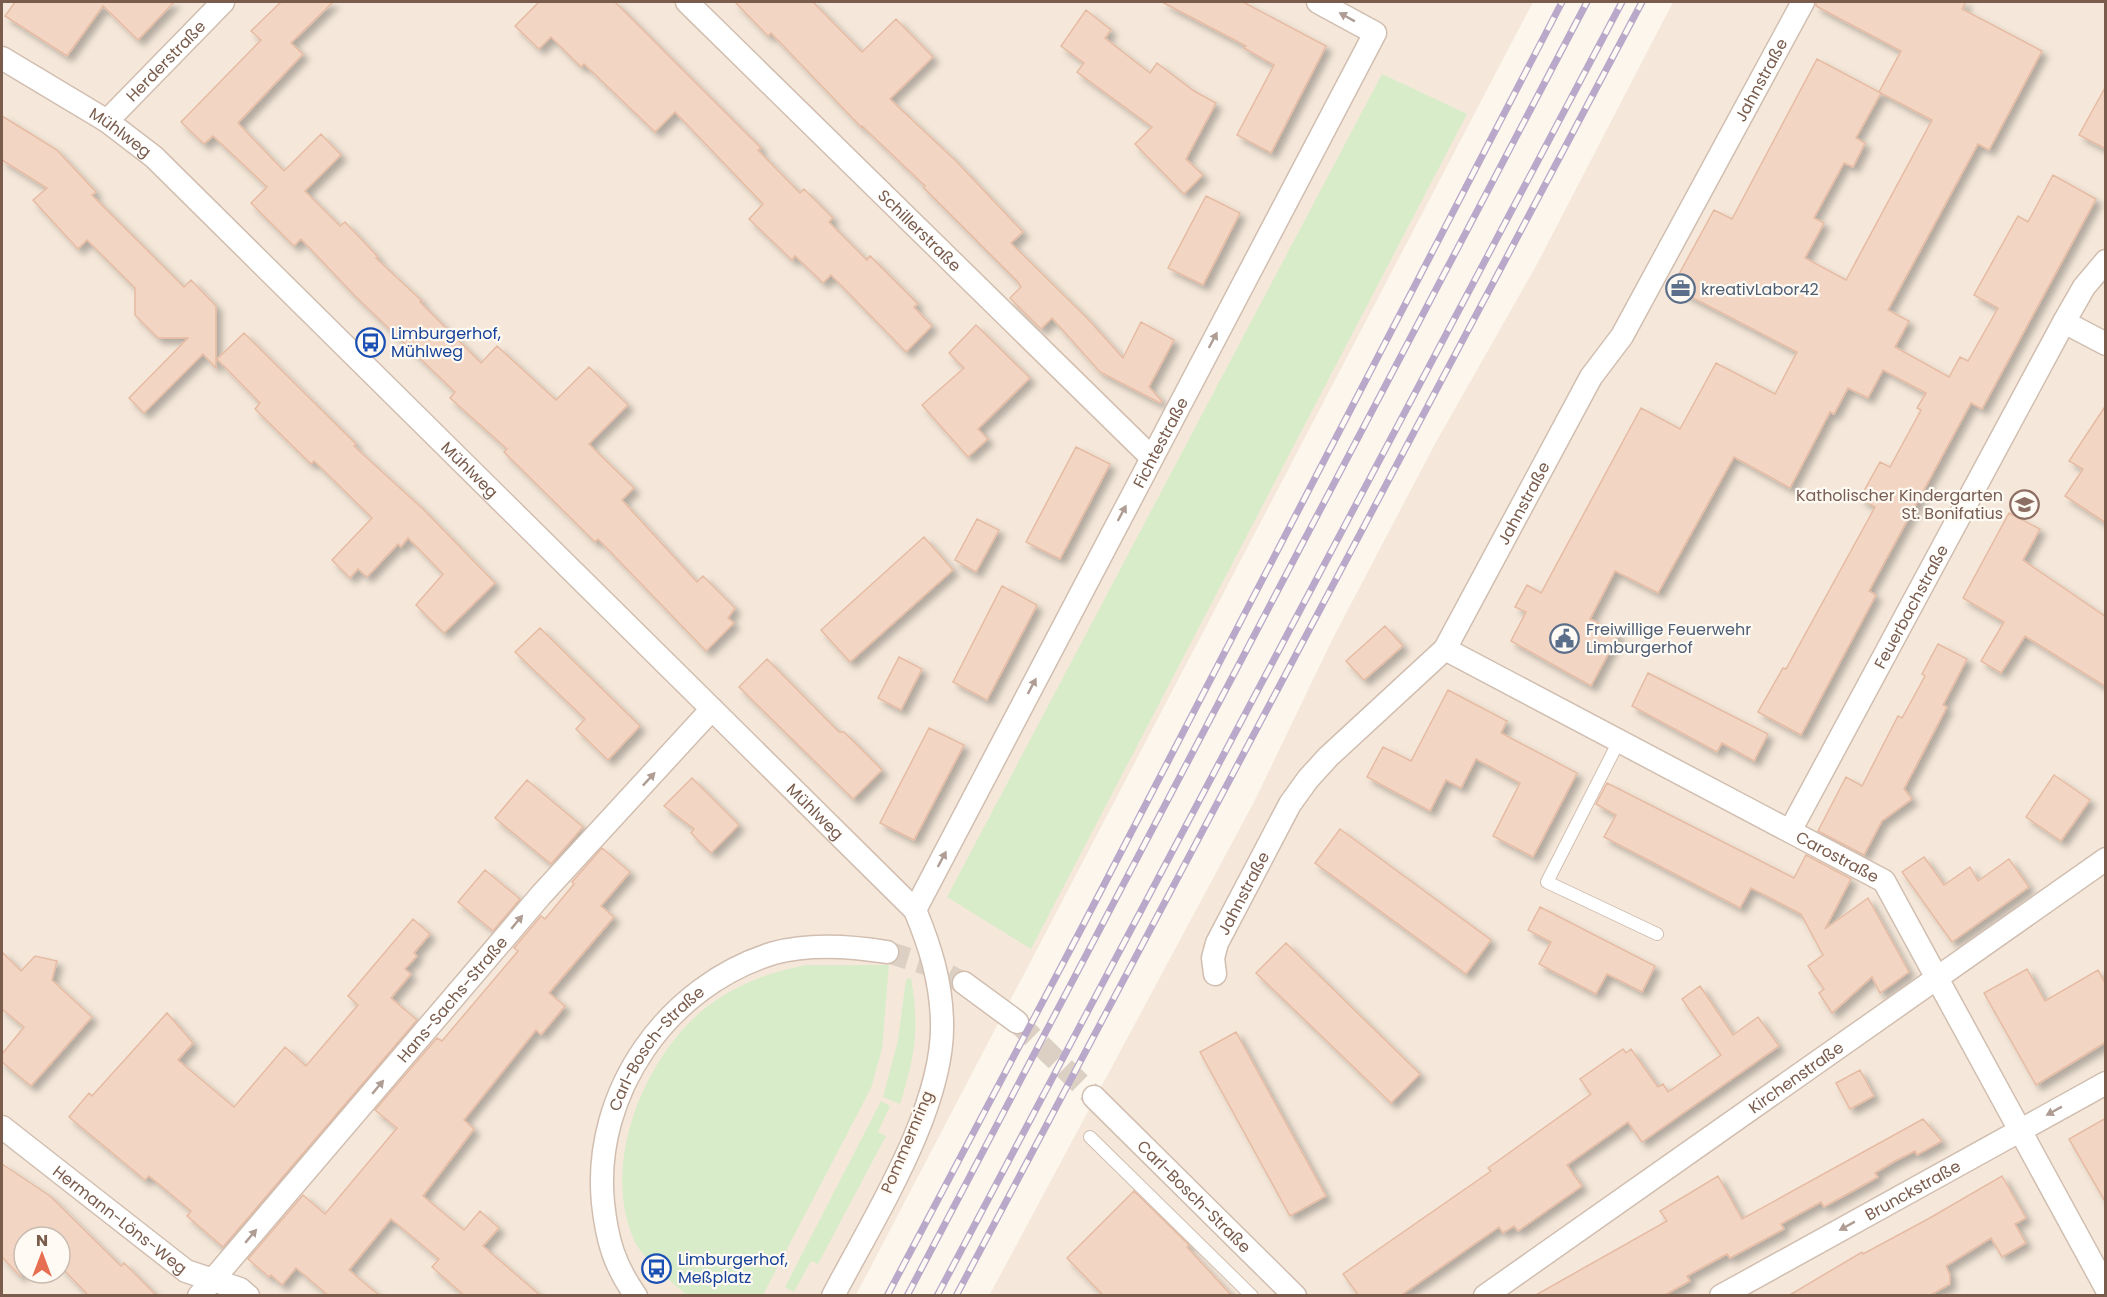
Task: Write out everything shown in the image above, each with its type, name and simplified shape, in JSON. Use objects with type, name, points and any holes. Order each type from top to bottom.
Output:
[{"type":"street","name":"Herderstraße","points":[[107,121],[223,2]]},
{"type":"street","name":"Schillerstraße","points":[[687,2],[1152,457]]},
{"type":"street","name":"Fichtestraße","points":[[915,910],[1375,33],[1318,2]]},
{"type":"street","name":"Jahnstraße","points":[[1215,974],[1213,958],[1217,943],[1290,804],[1328,757],[1445,649],[1592,377],[1623,336],[1803,2]]},
{"type":"street","name":"Mühlweg","points":[[2,58],[107,121],[154,157],[915,910]]},
{"type":"street","name":"Feuerbachstraße","points":[[1790,831],[2064,322],[2084,287],[2106,261]]},
{"type":"street","points":[[2064,322],[2106,344]]},
{"type":"street","name":"Carostraße","points":[[1445,649],[1884,881],[1939,978],[2106,1288]]},
{"type":"street","name":"Hans-Sachs-Straße","points":[[206,1288],[541,895],[712,709]]},
{"type":"street","name":"Kirchenstraße","points":[[1485,1296],[2106,859]]},
{"type":"street","name":"Pommernring","points":[[833,1296],[903,1161],[926,1107],[938,1065],[942,1023],[939,986],[929,944],[915,910]]},
{"type":"street","name":"Carl-Bosch-Straße","points":[[636,1296],[619,1272],[606,1227],[602,1187],[605,1141],[618,1096],[635,1061],[664,1023],[697,992],[736,969],[775,953],[817,947],[857,947],[887,952]]},
{"type":"street","points":[[964,983],[1017,1022]]},
{"type":"street","name":"Brunckstraße","points":[[1721,1296],[2106,1083]]},
{"type":"street","name":"Carl-Bosch-Straße","points":[[1094,1097],[1295,1296]]},
{"type":"street","name":"Hermann-Löns-Weg","points":[[2,1127],[206,1288],[240,1289],[248,1296]]},
{"type":"lane","points":[[1619,741],[1547,882],[1657,934]]},
{"type":"lane","name":"Carl-Bosch-Straße","points":[[1090,1137],[1252,1296]]},
{"type":"shaded area","points":[[2,2],[1533,2],[856,1295],[2,1296]]},
{"type":"shaded area","points":[[1673,2],[2105,2],[2105,1295],[989,1296],[1255,800],[1333,638],[1436,442],[1536,266]]},
{"type":"green space","points":[[1382,74],[1467,114],[1031,949],[947,897]]},
{"type":"green space","points":[[806,965],[889,965],[882,1049],[871,1088],[763,1295],[687,1295],[639,1249],[625,1212],[622,1178],[626,1142],[636,1107],[652,1073],[672,1043],[695,1017],[721,997],[741,986],[773,973]]},
{"type":"green space","points":[[911,978],[914,996],[915,1042],[900,1104],[883,1097],[898,1040],[906,979]]},
{"type":"green space","points":[[881,1101],[890,1106],[878,1132],[886,1136],[818,1264],[811,1261],[794,1292],[785,1287]]},
{"type":"building","points":[[15,2],[174,2],[138,40],[103,6],[67,56],[5,16]]},
{"type":"building","points":[[281,2],[333,2],[291,43],[303,54],[238,123],[284,171],[321,134],[341,155],[305,191],[340,226],[345,222],[378,257],[376,258],[422,301],[420,302],[481,363],[497,346],[556,400],[589,367],[628,405],[589,444],[634,488],[622,500],[697,582],[703,576],[735,608],[728,618],[734,623],[706,651],[598,539],[595,542],[504,452],[507,449],[450,398],[455,392],[355,296],[301,239],[294,246],[251,203],[267,187],[213,136],[204,144],[181,122],[261,40],[251,31]]},
{"type":"building","points":[[539,2],[615,2],[761,148],[758,150],[800,193],[804,189],[833,218],[829,222],[867,260],[870,256],[918,304],[914,307],[932,326],[906,352],[831,275],[823,283],[795,256],[792,260],[749,219],[763,204],[675,112],[655,132],[584,64],[581,67],[551,37],[539,49],[515,26]]},
{"type":"building","points":[[735,2],[813,2],[862,52],[896,19],[933,57],[890,99],[956,161],[1023,232],[1011,243],[1087,318],[1123,358],[1141,322],[1174,340],[1149,387],[1162,401],[1160,403],[1100,372],[1052,318],[1041,329],[1010,298],[1021,287],[1018,282],[924,188],[925,186],[861,127],[771,33],[768,36]]},
{"type":"building","points":[[1162,2],[1243,2],[1326,46],[1271,153],[1237,135],[1274,65],[1244,48],[1246,46]]},
{"type":"building","points":[[1816,2],[1966,2],[1962,9],[2042,51],[1989,150],[1978,144],[1888,310],[1909,321],[1895,347],[1949,377],[1960,357],[1968,361],[1998,308],[1974,295],[2018,216],[2028,222],[2053,175],[2096,199],[1982,409],[1971,403],[1869,591],[1876,595],[1801,735],[1758,712],[1783,668],[1786,669],[1875,507],[1860,498],[1880,462],[1890,467],[1921,410],[1917,408],[1926,393],[1883,370],[1868,398],[1848,388],[1834,414],[1830,412],[1790,488],[1734,457],[1658,593],[1615,571],[1590,619],[1619,634],[1591,686],[1511,641],[1526,612],[1515,607],[1527,585],[1541,593],[1641,408],[1680,429],[1716,363],[1775,394],[1797,352],[1672,287],[1714,210],[1732,219],[1817,59],[1879,92],[1901,51],[1816,6]],"holes":[[[1881,93],[1932,120],[1846,280],[1805,258],[1824,223],[1814,218],[1844,163],[1853,167],[1865,143],[1856,138]]]},
{"type":"building","points":[[1086,10],[1111,30],[1105,38],[1150,73],[1157,63],[1194,91],[1216,103],[1186,159],[1203,175],[1184,194],[1135,144],[1152,127],[1077,72],[1084,63],[1061,46]]},
{"type":"building","points":[[2106,86],[2106,149],[2079,135]]},
{"type":"building","points":[[2,116],[57,150],[96,192],[92,195],[184,287],[191,280],[216,306],[216,368],[203,354],[144,413],[129,398],[188,338],[158,338],[135,315],[135,288],[87,240],[78,249],[33,200],[47,188],[2,160]]},
{"type":"building","points":[[1206,196],[1240,213],[1203,285],[1168,268]]},
{"type":"building","points":[[976,325],[1030,378],[978,429],[988,439],[968,457],[922,405],[964,368],[949,353]]},
{"type":"building","points":[[244,333],[356,444],[354,446],[424,510],[495,583],[444,633],[416,605],[443,574],[408,538],[401,547],[398,544],[367,577],[358,569],[350,578],[332,560],[372,518],[314,461],[311,464],[255,409],[260,403],[217,359]]},
{"type":"building","points":[[2106,405],[2106,523],[2065,496],[2083,469],[2069,461]]},
{"type":"building","points":[[1076,447],[1110,464],[1060,559],[1026,542]]},
{"type":"building","points":[[2009,513],[2040,529],[2023,560],[2106,617],[2106,687],[2025,636],[2001,673],[1981,661],[2004,622],[1963,598]]},
{"type":"building","points":[[977,519],[999,530],[976,572],[955,560]]},
{"type":"building","points":[[924,537],[953,570],[850,662],[821,630]]},
{"type":"building","points":[[1002,586],[1037,605],[987,700],[953,682]]},
{"type":"building","points":[[1385,626],[1403,646],[1364,680],[1346,661]]},
{"type":"building","points":[[540,628],[640,726],[608,760],[576,729],[585,719],[515,652]]},
{"type":"building","points":[[1938,644],[1967,659],[1943,705],[1947,707],[1904,789],[1912,799],[1882,821],[1864,855],[1818,831],[1846,777],[1862,786],[1898,716],[1902,718],[1925,676],[1922,674]]},
{"type":"building","points":[[899,657],[922,669],[901,710],[878,698]]},
{"type":"building","points":[[767,659],[839,732],[844,732],[882,770],[853,799],[739,687]]},
{"type":"building","points":[[1648,673],[1768,734],[1754,761],[1722,743],[1717,752],[1632,706]]},
{"type":"building","points":[[1448,690],[1507,721],[1501,733],[1577,773],[1533,857],[1493,836],[1520,783],[1476,759],[1461,788],[1446,780],[1430,811],[1367,777],[1383,747],[1411,761]]},
{"type":"building","points":[[929,728],[964,745],[914,840],[880,823]]},
{"type":"building","points":[[2054,775],[2090,800],[2061,841],[2026,817]]},
{"type":"building","points":[[692,778],[739,825],[711,853],[691,833],[694,829],[664,806]]},
{"type":"building","points":[[527,780],[583,827],[551,864],[495,818]]},
{"type":"building","points":[[1607,783],[1794,878],[1806,855],[1851,879],[1825,929],[1868,898],[1909,972],[1880,993],[1872,977],[1832,1013],[1819,993],[1824,989],[1808,966],[1823,955],[1801,914],[1751,888],[1740,908],[1604,837],[1616,815],[1596,804]]},
{"type":"building","points":[[1340,829],[1491,940],[1466,974],[1315,863]]},
{"type":"building","points":[[602,848],[630,872],[601,906],[614,917],[549,993],[565,1006],[541,1035],[536,1030],[464,1120],[474,1129],[423,1196],[464,1230],[480,1211],[499,1228],[483,1246],[541,1296],[465,1296],[432,1267],[439,1259],[391,1219],[349,1270],[380,1296],[329,1296],[296,1268],[282,1285],[271,1275],[269,1277],[248,1259],[303,1195],[325,1214],[397,1128],[375,1110],[437,1038],[442,1041],[518,951],[514,948],[541,916],[545,919],[574,884],[572,882]]},
{"type":"building","points":[[1924,857],[1944,885],[1970,867],[1978,881],[2009,859],[2029,887],[1952,942],[1902,872]]},
{"type":"building","points":[[485,870],[520,899],[493,931],[458,902]]},
{"type":"building","points":[[1540,907],[1655,966],[1642,992],[1607,974],[1596,994],[1539,964],[1551,942],[1528,930]]},
{"type":"building","points":[[413,919],[430,934],[414,953],[417,956],[405,969],[411,974],[391,998],[417,1020],[223,1247],[187,1216],[191,1211],[149,1176],[145,1180],[69,1117],[89,1093],[92,1096],[167,1013],[193,1043],[178,1060],[234,1107],[285,1047],[306,1066],[358,1005],[348,996]]},
{"type":"building","points":[[1286,943],[1420,1074],[1391,1103],[1256,973]]},
{"type":"building","points":[[2,952],[21,971],[35,956],[57,961],[52,980],[92,1017],[31,1086],[2,1062],[2,1054],[24,1027],[2,1009]]},
{"type":"building","points":[[2027,969],[2045,1001],[2098,970],[2106,985],[2106,1042],[2036,1085],[1984,993]]},
{"type":"building","points":[[1700,986],[1733,1035],[1758,1017],[1779,1046],[1642,1142],[1628,1122],[1567,1165],[1582,1186],[1518,1231],[1514,1226],[1503,1233],[1499,1227],[1400,1296],[1359,1296],[1343,1274],[1491,1171],[1488,1168],[1591,1094],[1580,1079],[1623,1049],[1626,1053],[1631,1049],[1658,1087],[1663,1084],[1668,1092],[1721,1055],[1682,999]]},
{"type":"building","points":[[1236,1032],[1326,1196],[1290,1216],[1200,1052]]},
{"type":"building","points":[[1860,1070],[1874,1096],[1850,1109],[1836,1083]]},
{"type":"building","points":[[2106,1118],[2106,1203],[2069,1139]]},
{"type":"building","points":[[1923,1119],[1942,1141],[1917,1155],[1915,1151],[1895,1161],[1875,1173],[1878,1177],[1824,1207],[1821,1202],[1781,1224],[1784,1229],[1730,1258],[1727,1254],[1687,1276],[1690,1281],[1663,1296],[1534,1296],[1667,1221],[1660,1211],[1718,1176],[1742,1219]]},
{"type":"building","points":[[2,1164],[50,1196],[121,1266],[124,1263],[157,1296],[89,1296],[72,1278],[72,1225],[12,1225],[12,1268],[2,1257]]},
{"type":"building","points":[[2002,1176],[2026,1218],[2015,1224],[2026,1243],[2002,1257],[1991,1238],[1946,1266],[1950,1275],[1950,1284],[1929,1296],[1788,1296],[1862,1252],[1863,1254],[1928,1219]]},
{"type":"building","points":[[1134,1191],[1189,1245],[1187,1247],[1232,1296],[1104,1296],[1067,1258]]},
{"type":"tunnel","points":[[887,952],[926,964],[964,983]]},
{"type":"tunnel","points":[[1017,1022],[1094,1097]]},
{"type":"railway","points":[[887,1296],[1079,933],[1562,2]]},
{"type":"railway","points":[[907,1296],[1587,2]]},
{"type":"railway","points":[[937,1296],[1622,2]]},
{"type":"railway","points":[[956,1296],[1642,2]]},
{"type":"place","name":"kreativLabor42","points":[[1680,289]]},
{"type":"place","name":"Limburgerhof, Mühlweg","points":[[370,342]]},
{"type":"place","name":"Katholischer Kindergarten St. Bonifatius","points":[[2024,504]]},
{"type":"place","name":"Freiwillige Feuerwehr Limburgerhof","points":[[1565,638]]},
{"type":"place","name":"Limburgerhof, Meßplatz","points":[[657,1268]]}]
